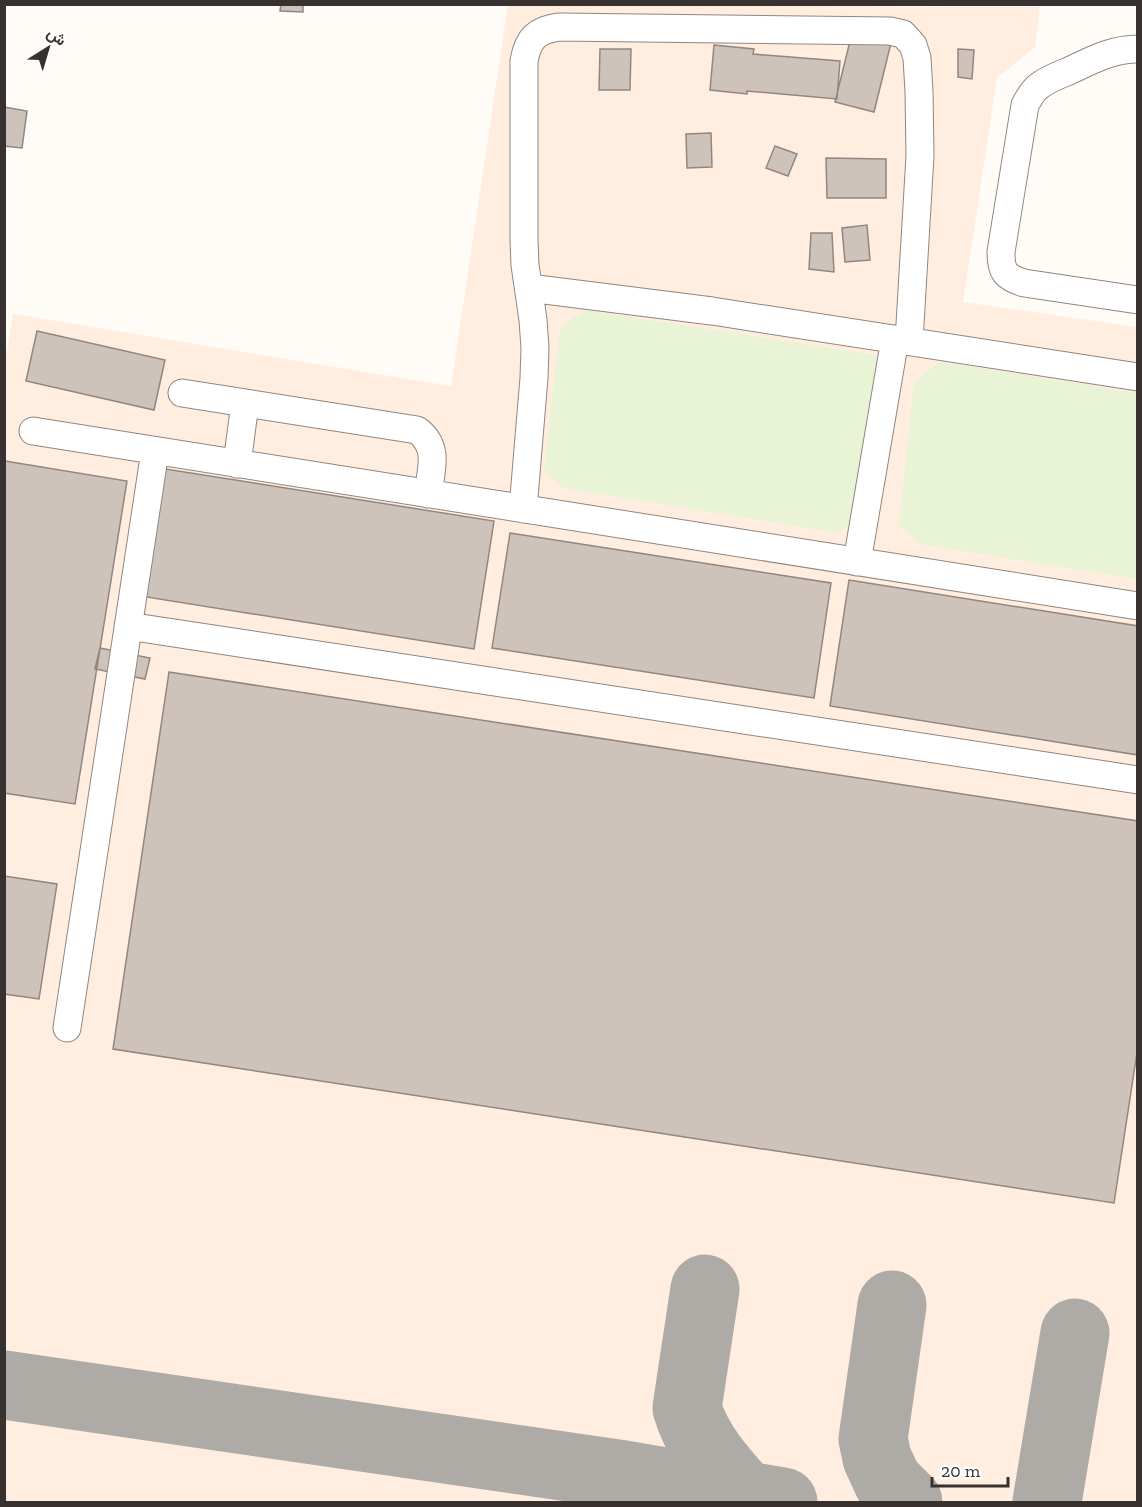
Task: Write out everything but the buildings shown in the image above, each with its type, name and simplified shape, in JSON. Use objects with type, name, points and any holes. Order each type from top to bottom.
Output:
[{"type":"lane","points":[[523,509],[535,348],[524,240],[524,61],[527,48],[534,36],[546,29],[559,27],[890,31],[903,34],[913,45],[917,58],[920,156],[902,340],[857,562]]},
{"type":"lane","points":[[1137,49],[1119,51],[1100,57],[1046,81],[1030,95],[1025,105],[1001,263],[1004,273],[1013,280],[1024,283],[1137,300]]},
{"type":"lane","points":[[529,288],[712,311],[1137,377]]},
{"type":"lane","points":[[182,393],[417,430],[426,437],[431,447],[428,494]]},
{"type":"lane","points":[[237,464],[245,402]]},
{"type":"lane","points":[[33,431],[1137,606]]},
{"type":"lane","points":[[67,1028],[155,451]]},
{"type":"lane","points":[[128,626],[1137,780]]},
{"type":"shaded area","points":[[508,5],[1040,7],[1035,47],[997,78],[963,302],[1137,327],[1137,1502],[5,1502],[4,368],[13,314],[451,386]]},
{"type":"green space","points":[[584,310],[875,355],[888,378],[869,510],[838,533],[563,488],[544,470],[560,328]]},
{"type":"green space","points":[[940,362],[1137,393],[1137,579],[919,544],[899,525],[914,382]]},
{"type":"taxiway","points":[[705,1289],[687,1408],[691,1421],[704,1444],[719,1466],[746,1497]]},
{"type":"taxiway","points":[[892,1305],[873,1439],[877,1458],[888,1482],[908,1502]]},
{"type":"taxiway","points":[[1047,1502],[1075,1333]]},
{"type":"taxiway","points":[[4,1385],[624,1475],[783,1502]]}]
